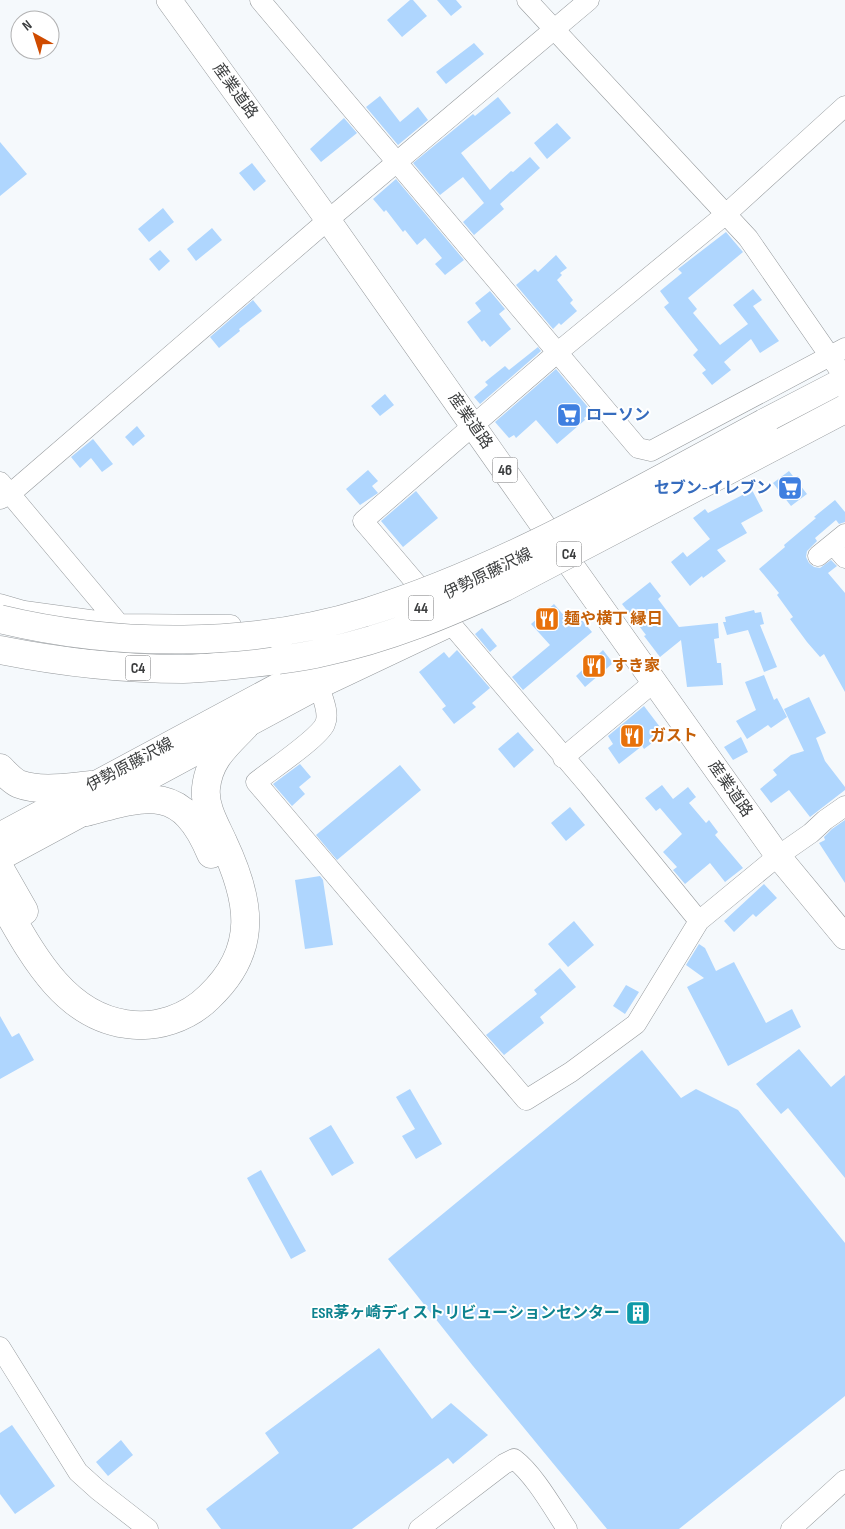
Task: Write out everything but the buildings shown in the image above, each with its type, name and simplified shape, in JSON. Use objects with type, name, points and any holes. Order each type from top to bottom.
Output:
[{"type":"highway","name":"C4","points":[[0,620],[82,635],[128,639],[178,640],[270,632],[318,624],[366,612],[457,579],[502,559],[608,507],[845,379]]},
{"type":"highway","name":"C4","points":[[0,650],[92,665],[184,669],[278,660],[324,652],[361,642],[417,625],[505,587],[845,409]]},
{"type":"highway","points":[[3,885],[26,944],[48,975],[72,999],[98,1016],[126,1024],[162,1023],[184,1015],[204,1002],[221,986],[231,972],[245,937],[246,918],[239,880],[208,805],[206,789],[210,770],[216,756],[245,726]]},
{"type":"highway","points":[[0,768],[17,783],[28,786],[49,788],[91,786]]},
{"type":"highway","points":[[3,885],[63,968],[80,984],[101,998],[122,1007],[158,1006],[175,1002],[198,986],[220,957],[229,918],[226,897],[216,865],[207,844],[195,824],[188,814],[165,800],[149,798],[119,803],[86,812]]},
{"type":"main road","name":"産業道路","points":[[168,0],[328,220],[778,856],[845,937]]},
{"type":"main road","name":"伊勢原藤沢線","points":[[0,858],[319,686],[450,624],[561,551],[735,445],[845,388]]},
{"type":"main road","name":"伊勢原藤沢線","points":[[0,835],[432,602],[561,551],[845,415]]},
{"type":"street","points":[[260,0],[638,448],[651,451],[837,352]]},
{"type":"street","points":[[527,0],[748,238],[837,352],[845,379]]},
{"type":"street","points":[[119,624],[3,492],[589,0]]},
{"type":"street","points":[[699,921],[589,786],[563,758],[363,521],[558,352],[726,214],[845,106]]},
{"type":"street","points":[[718,416],[735,445]]},
{"type":"street","points":[[0,604],[24,611],[119,624],[272,624],[306,640],[322,662]]},
{"type":"street","points":[[563,758],[654,682]]},
{"type":"street","points":[[319,686],[326,710],[326,723],[317,735],[256,782],[526,1100],[571,1072],[636,1024],[699,921],[778,856],[811,834],[825,820],[845,806]]},
{"type":"street","points":[[0,1347],[78,1472],[148,1529]]},
{"type":"street","points":[[419,1529],[504,1464],[514,1459],[520,1464],[544,1496],[566,1529]]},
{"type":"street","points":[[791,1529],[845,1480]]},
{"type":"place","name":"ローソン","points":[[569,415]]},
{"type":"place","name":"セブン-イレブン","points":[[790,488]]},
{"type":"place","name":"麺や横丁 縁日","points":[[547,619]]},
{"type":"place","name":"すき家","points":[[594,666]]},
{"type":"place","name":"ガスト","points":[[632,736]]},
{"type":"place","name":"ESR茅ヶ崎ディストリビューションセンター","points":[[638,1313]]}]
